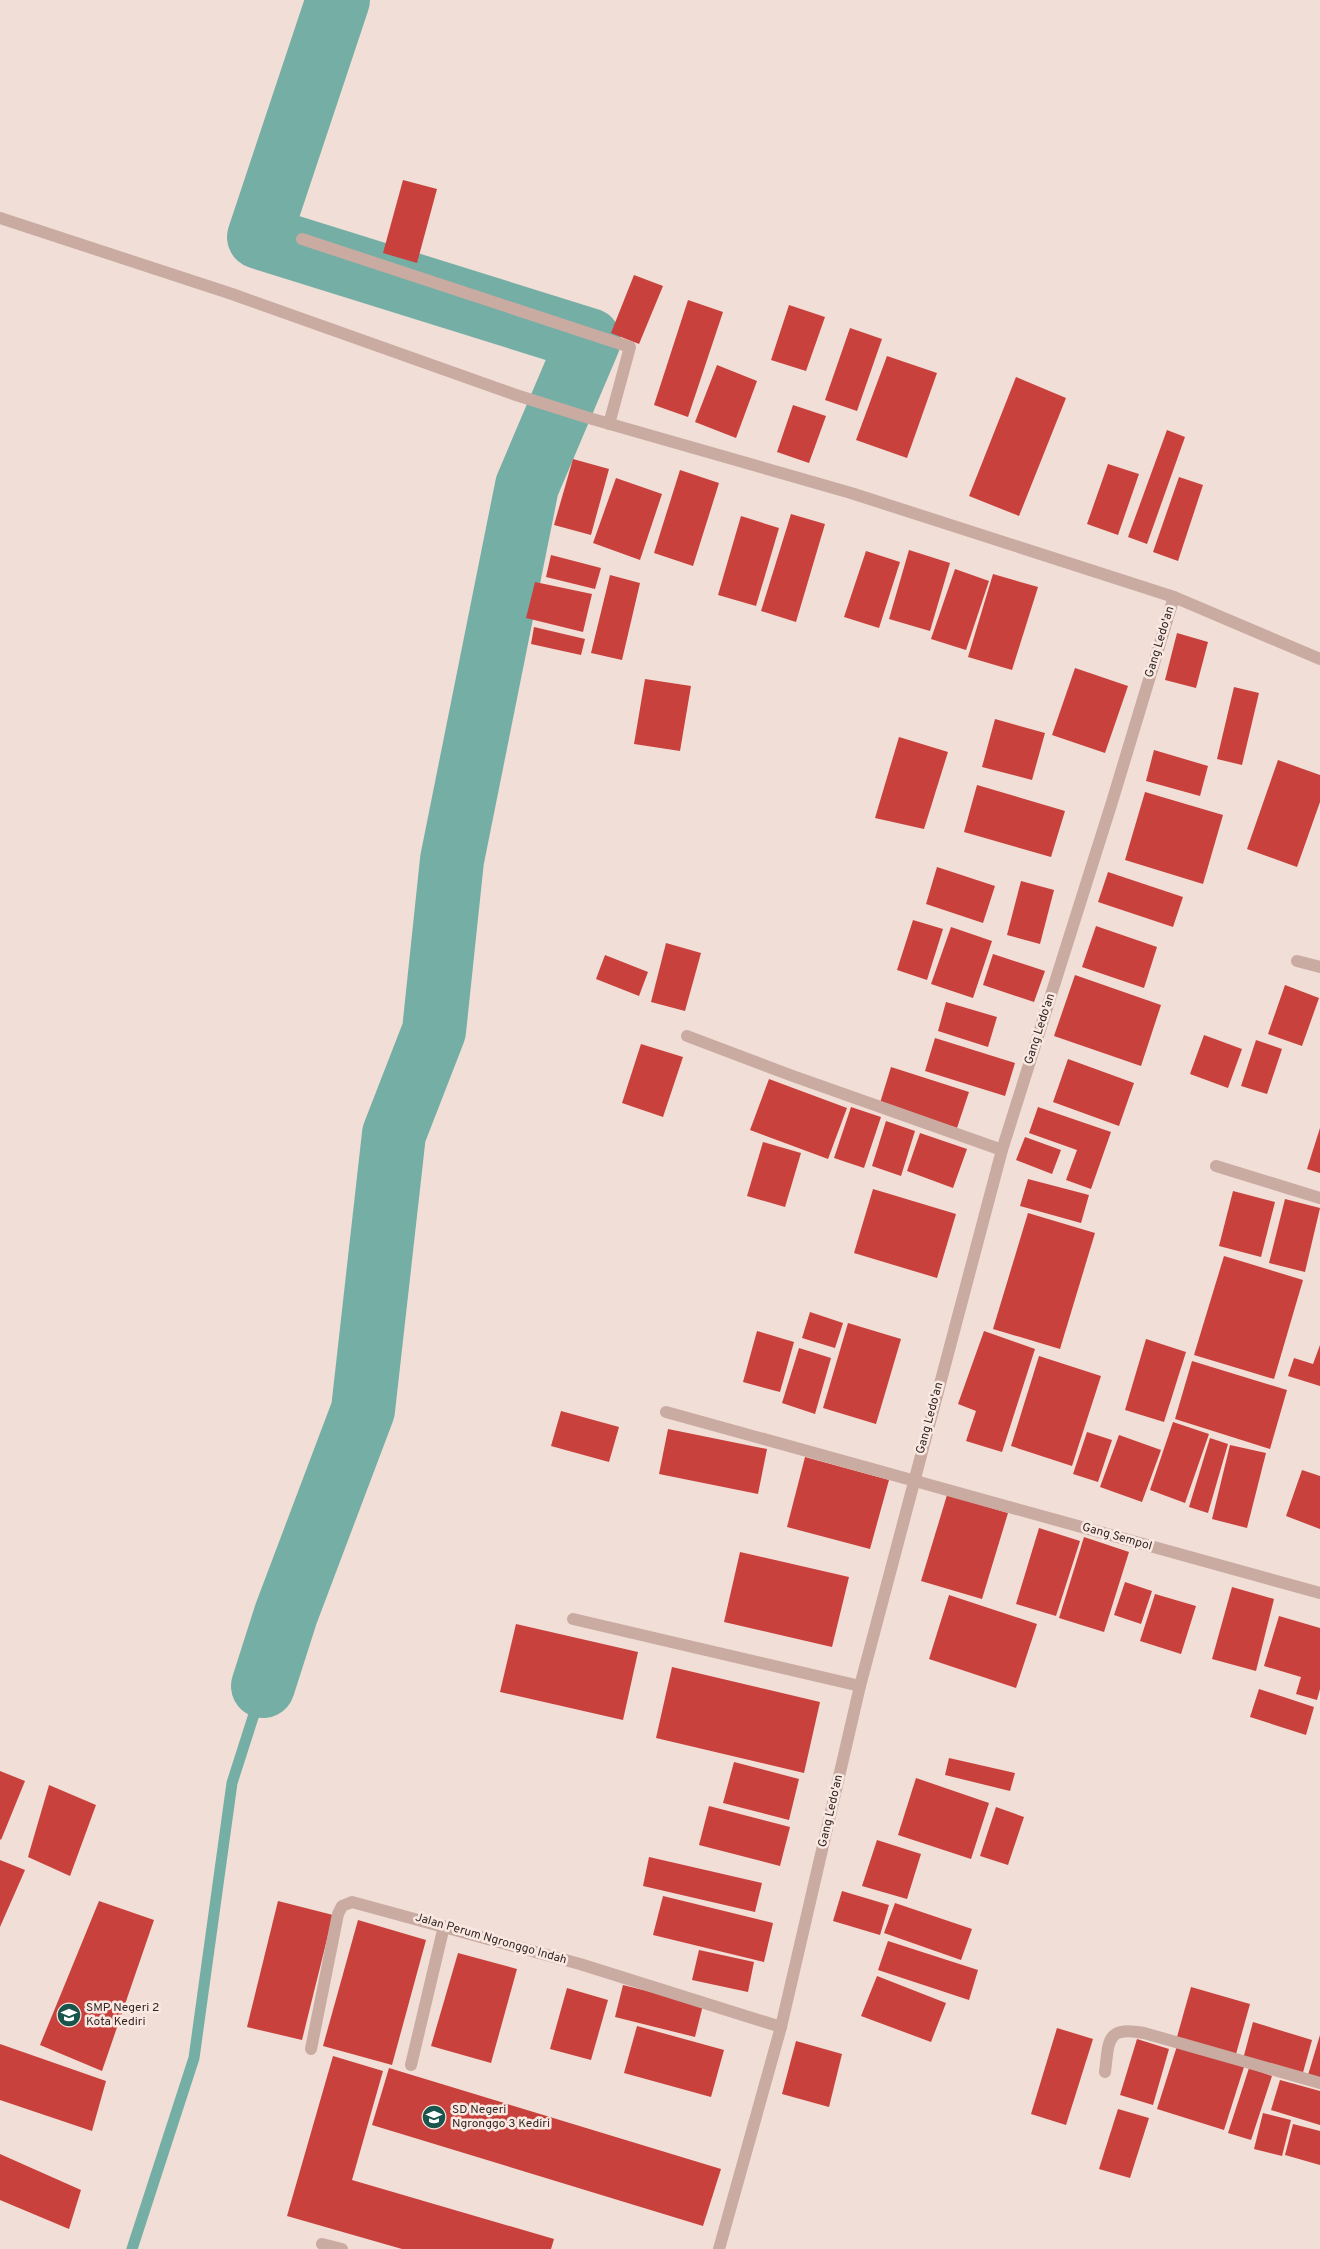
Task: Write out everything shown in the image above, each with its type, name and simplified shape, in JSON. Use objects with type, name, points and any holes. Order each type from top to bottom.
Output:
[{"type":"street","points":[[0,218],[232,294],[516,395],[609,424],[851,493],[1174,597],[1320,659]]},
{"type":"street","points":[[302,239],[630,348],[609,424]]},
{"type":"street","name":"Gang Ledo'an","points":[[719,2249],[781,2027],[860,1686],[913,1480],[1002,1150],[1112,802],[1174,597]]},
{"type":"street","points":[[1297,961],[1320,968]]},
{"type":"street","points":[[687,1036],[815,1085],[1002,1150]]},
{"type":"street","points":[[1216,1166],[1320,1198]]},
{"type":"street","name":"Gang Sempol","points":[[666,1412],[1320,1593]]},
{"type":"street","points":[[573,1619],[860,1686]]},
{"type":"street","name":"Jalan Perum Ngronggo Indah","points":[[311,2050],[342,1906],[352,1902],[362,1903],[580,1964],[781,2027]]},
{"type":"street","points":[[412,2065],[444,1926]]},
{"type":"street","points":[[1106,2072],[1108,2042],[1118,2033],[1129,2030],[1320,2083]]},
{"type":"street","points":[[322,2244],[342,2249]]},
{"type":"building","points":[[403,180],[437,189],[417,263],[383,253]]},
{"type":"building","points":[[634,275],[663,286],[639,344],[611,333]]},
{"type":"building","points":[[688,300],[723,312],[688,417],[654,405]]},
{"type":"building","points":[[789,305],[825,317],[806,371],[771,360]]},
{"type":"building","points":[[850,328],[882,339],[857,411],[825,400]]},
{"type":"building","points":[[887,356],[937,373],[907,458],[856,440]]},
{"type":"building","points":[[717,365],[757,381],[736,438],[695,422]]},
{"type":"building","points":[[1016,377],[1066,398],[1019,516],[969,496]]},
{"type":"building","points":[[793,405],[826,416],[809,463],[777,452]]},
{"type":"building","points":[[1167,430],[1185,437],[1147,544],[1128,537]]},
{"type":"building","points":[[573,459],[609,469],[591,535],[554,525]]},
{"type":"building","points":[[1108,464],[1139,474],[1118,535],[1087,524]]},
{"type":"building","points":[[680,470],[719,483],[693,566],[654,553]]},
{"type":"building","points":[[1179,477],[1203,485],[1178,561],[1153,552]]},
{"type":"building","points":[[616,478],[662,494],[640,560],[593,543]]},
{"type":"building","points":[[791,514],[825,524],[796,622],[761,611]]},
{"type":"building","points":[[741,516],[779,528],[756,606],[718,595]]},
{"type":"building","points":[[909,550],[950,563],[930,631],[889,619]]},
{"type":"building","points":[[866,551],[900,562],[879,628],[844,617]]},
{"type":"building","points":[[551,555],[601,568],[595,589],[546,577]]},
{"type":"building","points":[[955,569],[989,581],[966,650],[931,639]]},
{"type":"building","points":[[993,574],[1038,587],[1012,670],[968,657]]},
{"type":"building","points":[[610,575],[640,583],[622,660],[591,653]]},
{"type":"building","points":[[535,582],[592,594],[583,632],[526,618]]},
{"type":"building","points":[[534,627],[585,639],[581,655],[531,644]]},
{"type":"building","points":[[1177,633],[1208,642],[1196,688],[1165,680]]},
{"type":"building","points":[[1075,668],[1128,686],[1105,753],[1052,735]]},
{"type":"building","points":[[645,679],[691,686],[680,751],[634,744]]},
{"type":"building","points":[[1234,687],[1259,693],[1242,765],[1217,759]]},
{"type":"building","points":[[995,719],[1045,733],[1032,780],[982,767]]},
{"type":"building","points":[[899,737],[948,752],[924,829],[875,818]]},
{"type":"building","points":[[1154,750],[1208,766],[1200,796],[1146,781]]},
{"type":"building","points":[[1278,760],[1320,775],[1320,802],[1297,867],[1247,849]]},
{"type":"building","points":[[977,785],[1065,811],[1051,857],[964,832]]},
{"type":"building","points":[[1145,792],[1223,815],[1203,884],[1125,860]]},
{"type":"building","points":[[937,867],[995,886],[983,923],[926,904]]},
{"type":"building","points":[[1108,872],[1183,897],[1173,927],[1098,902]]},
{"type":"building","points":[[1021,881],[1054,890],[1040,944],[1007,935]]},
{"type":"building","points":[[913,920],[943,929],[927,980],[897,970]]},
{"type":"building","points":[[1096,926],[1157,947],[1144,988],[1082,967]]},
{"type":"building","points":[[951,927],[992,941],[973,998],[931,984]]},
{"type":"building","points":[[666,943],[701,953],[685,1011],[651,1002]]},
{"type":"building","points":[[993,954],[1045,971],[1034,1002],[983,985]]},
{"type":"building","points":[[605,955],[648,972],[639,996],[596,979]]},
{"type":"building","points":[[1075,975],[1161,1005],[1141,1066],[1054,1036]]},
{"type":"building","points":[[1285,985],[1319,998],[1302,1046],[1268,1034]]},
{"type":"building","points":[[946,1002],[997,1017],[988,1047],[938,1031]]},
{"type":"building","points":[[1204,1035],[1242,1049],[1228,1088],[1190,1074]]},
{"type":"building","points":[[935,1038],[1015,1063],[1005,1096],[925,1071]]},
{"type":"building","points":[[1256,1040],[1282,1049],[1267,1094],[1241,1086]]},
{"type":"building","points":[[641,1044],[683,1057],[663,1117],[622,1103]]},
{"type":"building","points":[[1068,1059],[1134,1083],[1119,1126],[1053,1102]]},
{"type":"building","points":[[891,1067],[969,1092],[957,1128],[880,1103]]},
{"type":"building","points":[[769,1079],[847,1108],[828,1159],[750,1130]]},
{"type":"building","points":[[851,1107],[881,1117],[864,1168],[834,1158]]},
{"type":"building","points":[[1038,1107],[1111,1132],[1091,1189],[1066,1180],[1077,1150],[1029,1133]]},
{"type":"building","points":[[886,1121],[915,1131],[901,1176],[872,1166]]},
{"type":"building","points":[[1320,1128],[1320,1173],[1307,1169]]},
{"type":"building","points":[[920,1133],[967,1149],[953,1188],[907,1171]]},
{"type":"building","points":[[1025,1137],[1061,1150],[1052,1174],[1016,1160]]},
{"type":"building","points":[[763,1142],[801,1153],[785,1207],[747,1196]]},
{"type":"building","points":[[1028,1179],[1089,1195],[1081,1223],[1020,1206]]},
{"type":"building","points":[[873,1189],[956,1214],[937,1278],[854,1253]]},
{"type":"building","points":[[1233,1191],[1275,1202],[1261,1257],[1219,1246]]},
{"type":"building","points":[[1285,1199],[1320,1208],[1305,1272],[1269,1263]]},
{"type":"building","points":[[1028,1213],[1095,1233],[1060,1349],[993,1329]]},
{"type":"building","points":[[1224,1256],[1303,1280],[1274,1379],[1194,1355]]},
{"type":"building","points":[[810,1312],[843,1323],[835,1348],[802,1338]]},
{"type":"building","points":[[848,1323],[901,1339],[876,1424],[823,1408]]},
{"type":"building","points":[[757,1331],[794,1342],[780,1392],[743,1382]]},
{"type":"building","points":[[984,1331],[1035,1349],[1002,1452],[966,1441],[976,1411],[958,1404]]},
{"type":"building","points":[[1146,1339],[1186,1352],[1164,1422],[1125,1410]]},
{"type":"building","points":[[1320,1345],[1320,1386],[1288,1376],[1294,1358],[1313,1364]]},
{"type":"building","points":[[799,1348],[831,1358],[815,1414],[782,1403]]},
{"type":"building","points":[[1039,1356],[1101,1376],[1072,1466],[1011,1446]]},
{"type":"building","points":[[1192,1361],[1287,1390],[1270,1449],[1175,1419]]},
{"type":"building","points":[[561,1411],[619,1427],[609,1462],[551,1446]]},
{"type":"building","points":[[1173,1422],[1209,1434],[1185,1503],[1150,1490]]},
{"type":"building","points":[[668,1429],[767,1449],[758,1494],[659,1474]]},
{"type":"building","points":[[1087,1432],[1112,1440],[1098,1482],[1073,1474]]},
{"type":"building","points":[[1119,1435],[1161,1450],[1142,1502],[1100,1487]]},
{"type":"building","points":[[1210,1438],[1228,1444],[1208,1513],[1189,1507]]},
{"type":"building","points":[[1230,1445],[1266,1453],[1247,1528],[1212,1519]]},
{"type":"building","points":[[805,1457],[889,1480],[870,1549],[787,1527]]},
{"type":"building","points":[[1302,1470],[1320,1476],[1320,1529],[1286,1516]]},
{"type":"building","points":[[947,1495],[1008,1513],[982,1599],[921,1581]]},
{"type":"building","points":[[1039,1528],[1080,1541],[1056,1616],[1016,1604]]},
{"type":"building","points":[[1084,1537],[1129,1552],[1104,1632],[1059,1618]]},
{"type":"building","points":[[740,1552],[849,1577],[832,1647],[724,1622]]},
{"type":"building","points":[[1125,1582],[1152,1591],[1141,1624],[1114,1615]]},
{"type":"building","points":[[1232,1587],[1274,1599],[1256,1671],[1212,1659]]},
{"type":"building","points":[[1155,1594],[1196,1606],[1181,1654],[1140,1641]]},
{"type":"building","points":[[949,1595],[1037,1624],[1016,1688],[929,1659]]},
{"type":"building","points":[[1279,1616],[1320,1628],[1320,1689],[1317,1700],[1296,1694],[1301,1677],[1264,1666]]},
{"type":"building","points":[[516,1624],[638,1652],[623,1720],[500,1692]]},
{"type":"building","points":[[672,1667],[820,1702],[804,1773],[656,1738]]},
{"type":"building","points":[[1259,1689],[1314,1707],[1306,1735],[1250,1717]]},
{"type":"building","points":[[949,1758],[1015,1773],[1010,1791],[945,1775]]},
{"type":"building","points":[[734,1762],[799,1779],[789,1820],[723,1803]]},
{"type":"building","points":[[0,1771],[25,1781],[1,1840],[0,1839]]},
{"type":"building","points":[[916,1778],[989,1803],[971,1859],[898,1835]]},
{"type":"building","points":[[49,1785],[96,1805],[70,1876],[28,1857]]},
{"type":"building","points":[[709,1806],[790,1827],[780,1866],[699,1845]]},
{"type":"building","points":[[996,1807],[1024,1817],[1008,1865],[980,1856]]},
{"type":"building","points":[[877,1840],[921,1854],[907,1899],[862,1886]]},
{"type":"building","points":[[649,1857],[762,1883],[755,1912],[643,1886]]},
{"type":"building","points":[[0,1860],[25,1870],[0,1927]]},
{"type":"building","points":[[842,1891],[889,1905],[880,1935],[833,1921]]},
{"type":"building","points":[[663,1896],[773,1923],[764,1962],[653,1935]]},
{"type":"building","points":[[99,1901],[154,1920],[102,2071],[40,2045]]},
{"type":"building","points":[[278,1901],[333,1915],[302,2040],[247,2027]]},
{"type":"building","points":[[895,1903],[972,1929],[961,1960],[884,1933]]},
{"type":"building","points":[[358,1920],[426,1940],[392,2065],[323,2046]]},
{"type":"building","points":[[888,1941],[978,1970],[969,2000],[878,1970]]},
{"type":"building","points":[[699,1950],[754,1962],[748,1992],[692,1980]]},
{"type":"building","points":[[458,1953],[517,1969],[491,2063],[431,2046]]},
{"type":"building","points":[[877,1976],[946,2003],[931,2042],[861,2016]]},
{"type":"building","points":[[623,1985],[703,2005],[695,2037],[615,2017]]},
{"type":"building","points":[[1191,1987],[1250,2004],[1236,2054],[1177,2037]]},
{"type":"building","points":[[567,1988],[608,2000],[591,2060],[550,2049]]},
{"type":"building","points":[[1253,2022],[1312,2040],[1302,2076],[1243,2059]]},
{"type":"building","points":[[637,2026],[724,2050],[711,2097],[624,2073]]},
{"type":"building","points":[[1057,2028],[1093,2039],[1066,2125],[1031,2114]]},
{"type":"building","points":[[1320,2035],[1320,2079],[1308,2075]]},
{"type":"building","points":[[1137,2039],[1169,2049],[1153,2105],[1120,2095]]},
{"type":"building","points":[[796,2041],[842,2054],[829,2107],[782,2094]]},
{"type":"building","points":[[0,2044],[106,2081],[92,2131],[0,2100]]},
{"type":"building","points":[[1177,2046],[1244,2067],[1224,2130],[1157,2109]]},
{"type":"building","points":[[333,2056],[383,2071],[352,2180],[554,2239],[551,2249],[402,2249],[287,2216]]},
{"type":"building","points":[[389,2068],[721,2169],[703,2226],[372,2125]]},
{"type":"building","points":[[1249,2068],[1272,2076],[1251,2140],[1228,2133]]},
{"type":"building","points":[[1280,2080],[1320,2091],[1320,2125],[1271,2110]]},
{"type":"building","points":[[1118,2109],[1149,2118],[1130,2178],[1099,2169]]},
{"type":"building","points":[[1263,2113],[1291,2120],[1282,2156],[1254,2149]]},
{"type":"building","points":[[1293,2124],[1320,2131],[1320,2165],[1285,2155]]},
{"type":"building","points":[[0,2154],[81,2190],[69,2229],[0,2200]]},
{"type":"waterway","points":[[263,1686],[286,1614],[363,1410],[394,1134],[434,1031],[452,860],[527,486],[589,340],[259,237],[338,0]]},
{"type":"waterway","points":[[132,2249],[194,2058],[232,1783],[263,1686]]},
{"type":"place","name":"SMP Negeri 2 Kota Kediri","points":[[69,2015]]},
{"type":"place","name":"SD Negeri Ngronggo 3 Kediri","points":[[434,2117]]}]
